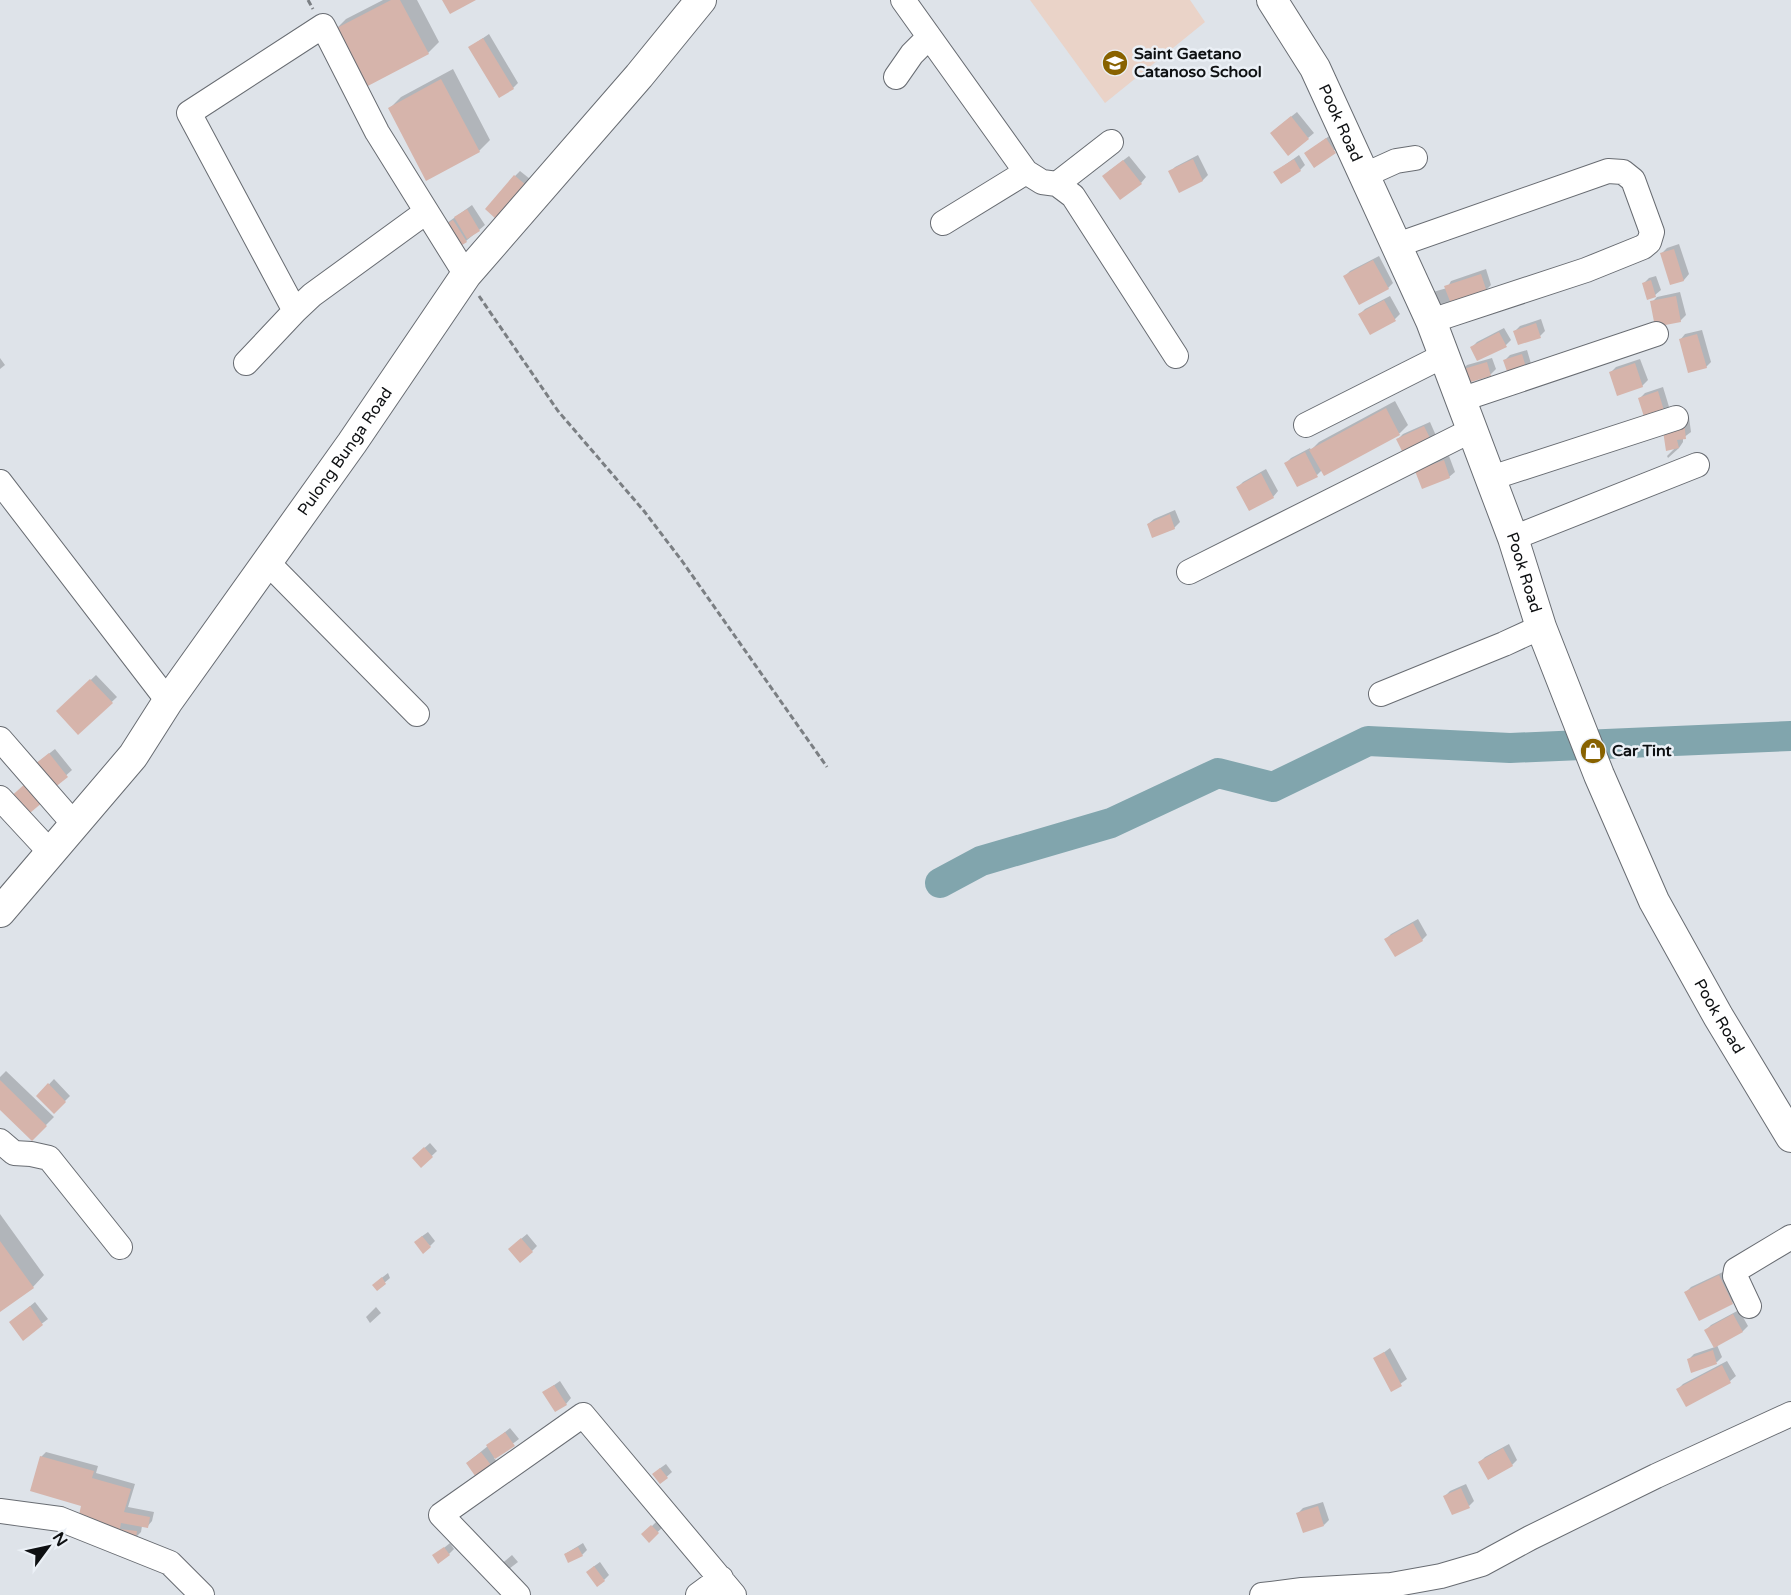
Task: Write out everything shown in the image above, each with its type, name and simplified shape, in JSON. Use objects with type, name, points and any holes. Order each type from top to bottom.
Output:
[{"type":"main road","name":"Pulong Bunga Road","points":[[0,912],[133,756],[168,701],[352,443],[466,275],[639,76],[701,0]]},
{"type":"main road","name":"Pook Road","points":[[1272,0],[1315,68],[1431,321],[1513,538],[1541,627],[1599,775],[1654,901],[1718,1016],[1791,1137]]},
{"type":"street","points":[[910,3],[929,37],[1026,172],[1042,182],[1057,184],[1073,196],[1176,356]]},
{"type":"street","points":[[295,311],[189,113],[323,26],[377,132],[466,275]]},
{"type":"street","points":[[896,77],[912,54],[929,37]]},
{"type":"street","points":[[1057,184],[1111,142]]},
{"type":"street","points":[[1365,175],[1396,161],[1415,158]]},
{"type":"street","points":[[1397,245],[1608,171],[1623,172],[1633,180],[1652,232],[1649,242],[1643,247],[1586,270],[1431,321]]},
{"type":"street","points":[[943,223],[1026,172]]},
{"type":"street","points":[[246,363],[312,295],[426,212]]},
{"type":"street","points":[[1460,400],[1656,334]]},
{"type":"street","points":[[1306,425],[1443,356]]},
{"type":"street","points":[[1491,478],[1676,418]]},
{"type":"street","points":[[1189,572],[1472,430]]},
{"type":"street","points":[[1513,538],[1697,465]]},
{"type":"street","points":[[0,482],[168,701]]},
{"type":"street","points":[[267,562],[417,714]]},
{"type":"street","points":[[1381,694],[1541,627]]},
{"type":"street","points":[[0,739],[74,824]]},
{"type":"street","points":[[0,798],[51,853]]},
{"type":"street","points":[[0,1141],[14,1153],[49,1158],[120,1247]]},
{"type":"street","points":[[1749,1306],[1735,1276],[1736,1270],[1791,1237]]},
{"type":"street","points":[[1262,1595],[1302,1590],[1391,1585],[1441,1576],[1482,1564],[1646,1481],[1791,1414]]},
{"type":"street","points":[[518,1595],[441,1515],[583,1415],[728,1586],[698,1595]]},
{"type":"street","points":[[0,1511],[60,1519],[171,1563],[202,1595]]},
{"type":"path","points":[[466,275],[558,411],[644,511],[676,553],[827,767]]},
{"type":"shaded area","name":"Saint Gaetano Catanoso School","points":[[1030,0],[1190,0],[1205,22],[1105,103]]},
{"type":"building","points":[[391,0],[400,0],[429,54],[364,88],[333,30]]},
{"type":"building","points":[[442,0],[476,0],[450,14]]},
{"type":"building","points":[[483,38],[514,89],[499,98],[468,47]]},
{"type":"building","points":[[441,79],[480,152],[426,181],[388,108]]},
{"type":"building","points":[[1291,116],[1309,139],[1288,156],[1270,133]]},
{"type":"building","points":[[1326,138],[1336,153],[1314,168],[1304,153]]},
{"type":"building","points":[[1193,159],[1203,181],[1179,193],[1168,171]]},
{"type":"building","points":[[1294,159],[1301,171],[1281,184],[1273,172]]},
{"type":"building","points":[[1123,160],[1142,184],[1120,200],[1102,176]]},
{"type":"building","points":[[514,175],[526,185],[497,220],[485,209]]},
{"type":"building","points":[[467,209],[480,231],[467,239],[454,217]]},
{"type":"building","points":[[453,220],[467,242],[454,250],[440,228]]},
{"type":"building","points":[[1674,249],[1684,281],[1670,285],[1660,253]]},
{"type":"building","points":[[1373,260],[1389,289],[1359,305],[1343,276]]},
{"type":"building","points":[[1481,274],[1487,292],[1451,304],[1444,286]]},
{"type":"building","points":[[1651,280],[1656,297],[1647,300],[1642,283]]},
{"type":"building","points":[[1676,296],[1681,322],[1655,327],[1650,301]]},
{"type":"building","points":[[1384,300],[1396,321],[1370,335],[1358,314]]},
{"type":"building","points":[[1536,323],[1541,338],[1518,345],[1513,331]]},
{"type":"building","points":[[1499,332],[1507,347],[1477,361],[1470,347]]},
{"type":"building","points":[[1697,334],[1707,368],[1688,373],[1679,339]]},
{"type":"building","points":[[1522,354],[1528,374],[1510,380],[1503,360]]},
{"type":"building","points":[[1487,362],[1491,376],[1464,384],[1460,370]]},
{"type":"building","points":[[1635,363],[1643,387],[1617,396],[1609,372]]},
{"type":"building","points":[[1658,391],[1666,417],[1646,423],[1638,398]]},
{"type":"building","points":[[1386,408],[1400,435],[1324,476],[1309,450]]},
{"type":"building","points":[[1684,422],[1686,439],[1677,440],[1679,448],[1666,451],[1662,424]]},
{"type":"building","points":[[1424,426],[1433,444],[1405,457],[1396,439]]},
{"type":"building","points":[[1305,452],[1318,477],[1297,487],[1284,463]]},
{"type":"building","points":[[1444,460],[1450,478],[1422,489],[1415,471]]},
{"type":"building","points":[[1261,473],[1274,498],[1249,511],[1236,487]]},
{"type":"building","points":[[1170,514],[1175,529],[1152,538],[1147,524]]},
{"type":"building","points":[[90,679],[113,703],[78,735],[56,711]]},
{"type":"building","points":[[49,753],[68,777],[49,792],[30,768]]},
{"type":"building","points":[[26,783],[43,802],[24,818],[8,799]]},
{"type":"building","points":[[1413,923],[1423,941],[1395,957],[1384,939]]},
{"type":"building","points":[[0,1080],[47,1126],[32,1141],[0,1110]]},
{"type":"building","points":[[48,1083],[66,1102],[54,1114],[36,1096]]},
{"type":"building","points":[[424,1147],[433,1157],[421,1168],[412,1158]]},
{"type":"building","points":[[422,1236],[431,1247],[423,1254],[414,1242]]},
{"type":"building","points":[[521,1238],[533,1252],[520,1263],[508,1249]]},
{"type":"building","points":[[0,1241],[34,1288],[0,1312]]},
{"type":"building","points":[[1719,1275],[1733,1304],[1699,1321],[1684,1292]]},
{"type":"building","points":[[382,1277],[386,1284],[377,1291],[372,1285]]},
{"type":"building","points":[[30,1306],[43,1325],[23,1341],[9,1322]]},
{"type":"building","points":[[1733,1314],[1743,1332],[1714,1348],[1704,1330]]},
{"type":"building","points":[[1713,1350],[1717,1364],[1691,1373],[1687,1359]]},
{"type":"building","points":[[1384,1352],[1402,1386],[1391,1392],[1373,1358]]},
{"type":"building","points":[[1722,1365],[1731,1383],[1686,1407],[1676,1389]]},
{"type":"building","points":[[554,1385],[567,1405],[555,1412],[542,1392]]},
{"type":"building","points":[[505,1432],[515,1446],[495,1459],[486,1445]]},
{"type":"building","points":[[1503,1448],[1513,1466],[1488,1480],[1478,1462]]},
{"type":"building","points":[[481,1452],[494,1469],[478,1480],[466,1463]]},
{"type":"building","points":[[40,1456],[94,1471],[92,1478],[131,1489],[124,1512],[150,1517],[148,1528],[121,1523],[120,1529],[137,1531],[136,1538],[77,1524],[81,1506],[30,1491]]},
{"type":"building","points":[[660,1468],[668,1478],[660,1484],[652,1474]]},
{"type":"building","points":[[1461,1488],[1470,1508],[1452,1515],[1443,1496]]},
{"type":"building","points":[[1318,1506],[1324,1526],[1303,1533],[1296,1513]]},
{"type":"building","points":[[651,1525],[659,1533],[649,1543],[641,1534]]},
{"type":"building","points":[[444,1547],[450,1555],[438,1564],[432,1555]]},
{"type":"building","points":[[578,1547],[583,1556],[568,1563],[564,1554]]},
{"type":"building","points":[[594,1566],[605,1581],[597,1587],[586,1572]]},
{"type":"waterway","points":[[940,883],[981,861],[1111,823],[1218,773],[1273,787],[1368,741],[1510,748],[1791,736]]},
{"type":"place","name":"Saint Gaetano Catanoso School","points":[[1115,63]]},
{"type":"place","name":"Car Tint","points":[[1593,751]]}]
